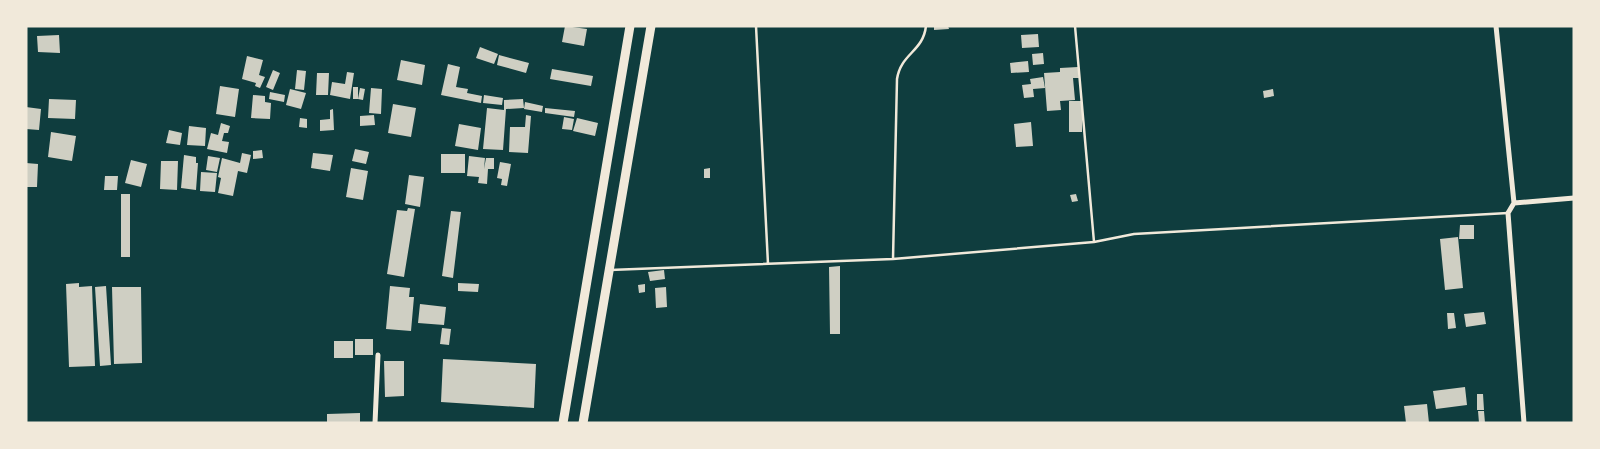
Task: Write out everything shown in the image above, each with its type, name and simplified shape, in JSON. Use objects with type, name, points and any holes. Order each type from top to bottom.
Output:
[{"type":"highway","points":[[563,423],[630,26]]},
{"type":"highway","points":[[583,423],[650,26]]},
{"type":"street","points":[[1496,26],[1514,203],[1508,213],[1524,423]]},
{"type":"street","points":[[1514,203],[1574,198]]},
{"type":"street","points":[[375,423],[378,355]]},
{"type":"lane","points":[[756,26],[768,264]]},
{"type":"lane","points":[[893,259],[898,79],[904,59],[921,45],[926,26]]},
{"type":"lane","points":[[1075,26],[1094,242]]},
{"type":"lane","points":[[609,270],[893,259],[1094,242],[1134,234],[1508,213]]},
{"type":"building","points":[[565,26],[587,29],[584,46],[562,42]]},
{"type":"building","points":[[934,26],[948,26],[949,29],[934,30]]},
{"type":"building","points":[[1038,34],[1039,47],[1022,48],[1021,35]]},
{"type":"building","points":[[59,35],[60,53],[38,52],[37,36]]},
{"type":"building","points":[[480,47],[498,54],[494,64],[476,58]]},
{"type":"building","points":[[1043,53],[1044,64],[1033,65],[1032,54]]},
{"type":"building","points":[[499,55],[529,63],[526,73],[497,65]]},
{"type":"building","points":[[247,56],[263,60],[259,75],[265,77],[260,88],[255,86],[256,83],[242,79]]},
{"type":"building","points":[[401,60],[425,65],[422,85],[397,80]]},
{"type":"building","points":[[1028,61],[1029,72],[1011,73],[1010,63]]},
{"type":"building","points":[[448,64],[460,67],[456,87],[468,89],[467,93],[482,96],[481,103],[441,95]]},
{"type":"building","points":[[1078,67],[1079,78],[1073,78],[1075,100],[1060,101],[1061,110],[1047,111],[1044,73],[1060,72],[1060,68]]},
{"type":"building","points":[[552,69],[593,76],[591,86],[550,79]]},
{"type":"building","points":[[273,70],[280,73],[273,90],[266,87]]},
{"type":"building","points":[[297,70],[306,71],[304,90],[295,89]]},
{"type":"building","points":[[347,72],[354,73],[350,99],[330,95],[332,82],[345,84]]},
{"type":"building","points":[[317,73],[329,73],[328,95],[316,95]]},
{"type":"building","points":[[1043,77],[1045,88],[1033,89],[1034,97],[1024,98],[1022,85],[1031,84],[1030,79]]},
{"type":"building","points":[[220,86],[239,89],[235,117],[216,114]]},
{"type":"building","points":[[353,87],[358,87],[358,99],[353,99]]},
{"type":"building","points":[[360,88],[365,89],[363,100],[358,99]]},
{"type":"building","points":[[371,88],[382,89],[381,114],[369,113]]},
{"type":"building","points":[[290,89],[306,93],[301,109],[286,105]]},
{"type":"building","points":[[1273,89],[1274,96],[1264,98],[1263,91]]},
{"type":"building","points":[[270,92],[285,95],[284,102],[269,99]]},
{"type":"building","points":[[253,95],[265,96],[265,102],[271,103],[270,119],[251,118]]},
{"type":"building","points":[[484,95],[503,98],[502,105],[483,103]]},
{"type":"building","points":[[49,99],[76,100],[75,119],[48,118]]},
{"type":"building","points":[[523,99],[524,108],[506,109],[503,150],[483,149],[487,108],[504,110],[504,100]]},
{"type":"building","points":[[1069,101],[1082,101],[1082,132],[1069,132]]},
{"type":"building","points":[[525,102],[543,106],[542,112],[524,109]]},
{"type":"building","points":[[393,104],[416,108],[411,137],[388,133]]},
{"type":"building","points":[[26,107],[41,109],[39,130],[26,129]]},
{"type":"building","points":[[545,108],[575,111],[574,117],[545,113]]},
{"type":"building","points":[[333,109],[334,130],[320,131],[320,120],[330,119],[330,110]]},
{"type":"building","points":[[374,115],[375,125],[360,126],[360,116]]},
{"type":"building","points":[[526,115],[531,116],[528,153],[509,152],[510,127],[525,127]]},
{"type":"building","points":[[564,117],[574,119],[572,130],[562,129]]},
{"type":"building","points":[[300,118],[307,119],[307,128],[299,127]]},
{"type":"building","points":[[577,118],[598,123],[595,136],[573,131]]},
{"type":"building","points":[[1031,122],[1033,146],[1016,147],[1014,124]]},
{"type":"building","points":[[221,123],[230,126],[228,133],[224,133],[222,141],[229,142],[227,153],[207,149],[211,133],[218,135]]},
{"type":"building","points":[[459,124],[481,128],[478,150],[455,146]]},
{"type":"building","points":[[189,126],[206,128],[205,146],[187,145]]},
{"type":"building","points":[[169,130],[182,133],[180,145],[166,143]]},
{"type":"building","points":[[51,132],[76,136],[72,161],[48,157]]},
{"type":"building","points":[[355,149],[369,152],[366,164],[352,161]]},
{"type":"building","points":[[262,150],[263,158],[253,159],[253,151]]},
{"type":"building","points":[[242,153],[251,155],[247,173],[238,171],[233,196],[218,193],[221,178],[218,177],[222,158],[240,163]]},
{"type":"building","points":[[313,153],[333,155],[330,171],[311,168]]},
{"type":"building","points":[[441,154],[465,154],[465,173],[441,173]]},
{"type":"building","points":[[184,155],[196,157],[196,163],[198,163],[196,190],[181,188]]},
{"type":"building","points":[[208,156],[220,158],[217,172],[206,170]]},
{"type":"building","points":[[469,156],[485,158],[484,169],[486,158],[494,158],[494,169],[488,169],[487,184],[478,183],[479,177],[467,176]]},
{"type":"building","points":[[131,160],[147,164],[141,187],[125,183]]},
{"type":"building","points":[[161,161],[178,161],[177,190],[160,189]]},
{"type":"building","points":[[500,162],[511,164],[507,186],[501,185],[502,179],[497,178]]},
{"type":"building","points":[[26,163],[38,164],[37,187],[26,187]]},
{"type":"building","points":[[351,168],[368,171],[363,200],[346,197]]},
{"type":"building","points":[[710,168],[710,178],[704,178],[704,169]]},
{"type":"building","points":[[201,172],[217,173],[215,192],[200,191]]},
{"type":"building","points":[[409,175],[424,177],[420,207],[405,204]]},
{"type":"building","points":[[105,176],[118,176],[117,190],[104,190]]},
{"type":"building","points":[[121,194],[130,194],[130,257],[121,257]]},
{"type":"building","points":[[1076,194],[1078,201],[1072,202],[1070,195]]},
{"type":"building","points":[[408,208],[415,209],[404,277],[387,274],[397,210],[407,211]]},
{"type":"building","points":[[451,211],[461,212],[453,278],[442,276]]},
{"type":"building","points":[[1460,225],[1474,225],[1474,239],[1459,239]]},
{"type":"building","points":[[1458,237],[1463,288],[1445,290],[1440,239]]},
{"type":"building","points":[[840,266],[840,334],[830,334],[829,267]]},
{"type":"building","points":[[664,270],[665,279],[650,281],[648,272]]},
{"type":"building","points":[[79,283],[79,287],[92,286],[95,366],[69,367],[66,284]]},
{"type":"building","points":[[458,283],[479,284],[478,292],[458,291]]},
{"type":"building","points":[[645,284],[645,292],[639,293],[638,285]]},
{"type":"building","points":[[106,286],[111,365],[100,366],[95,287]]},
{"type":"building","points":[[390,286],[410,288],[409,297],[414,297],[411,331],[386,329]]},
{"type":"building","points":[[112,287],[141,287],[142,363],[114,364]]},
{"type":"building","points":[[666,287],[667,307],[656,308],[655,288]]},
{"type":"building","points":[[420,304],[446,307],[444,325],[418,323]]},
{"type":"building","points":[[1484,312],[1486,324],[1466,327],[1464,314]]},
{"type":"building","points":[[1447,313],[1454,313],[1456,328],[1448,329]]},
{"type":"building","points":[[442,328],[451,329],[449,345],[440,344]]},
{"type":"building","points":[[355,339],[373,339],[373,355],[355,355]]},
{"type":"building","points":[[334,341],[353,341],[353,358],[334,358]]},
{"type":"building","points":[[443,359],[536,364],[534,408],[441,402]]},
{"type":"building","points":[[384,361],[404,361],[404,396],[385,397]]},
{"type":"building","points":[[1465,387],[1467,405],[1436,409],[1433,391]]},
{"type":"building","points":[[1477,394],[1483,394],[1484,410],[1477,410]]},
{"type":"building","points":[[1427,404],[1429,423],[1406,423],[1404,406]]},
{"type":"building","points":[[1478,411],[1484,411],[1485,423],[1479,423]]},
{"type":"building","points":[[360,413],[360,423],[327,423],[327,414]]}]
